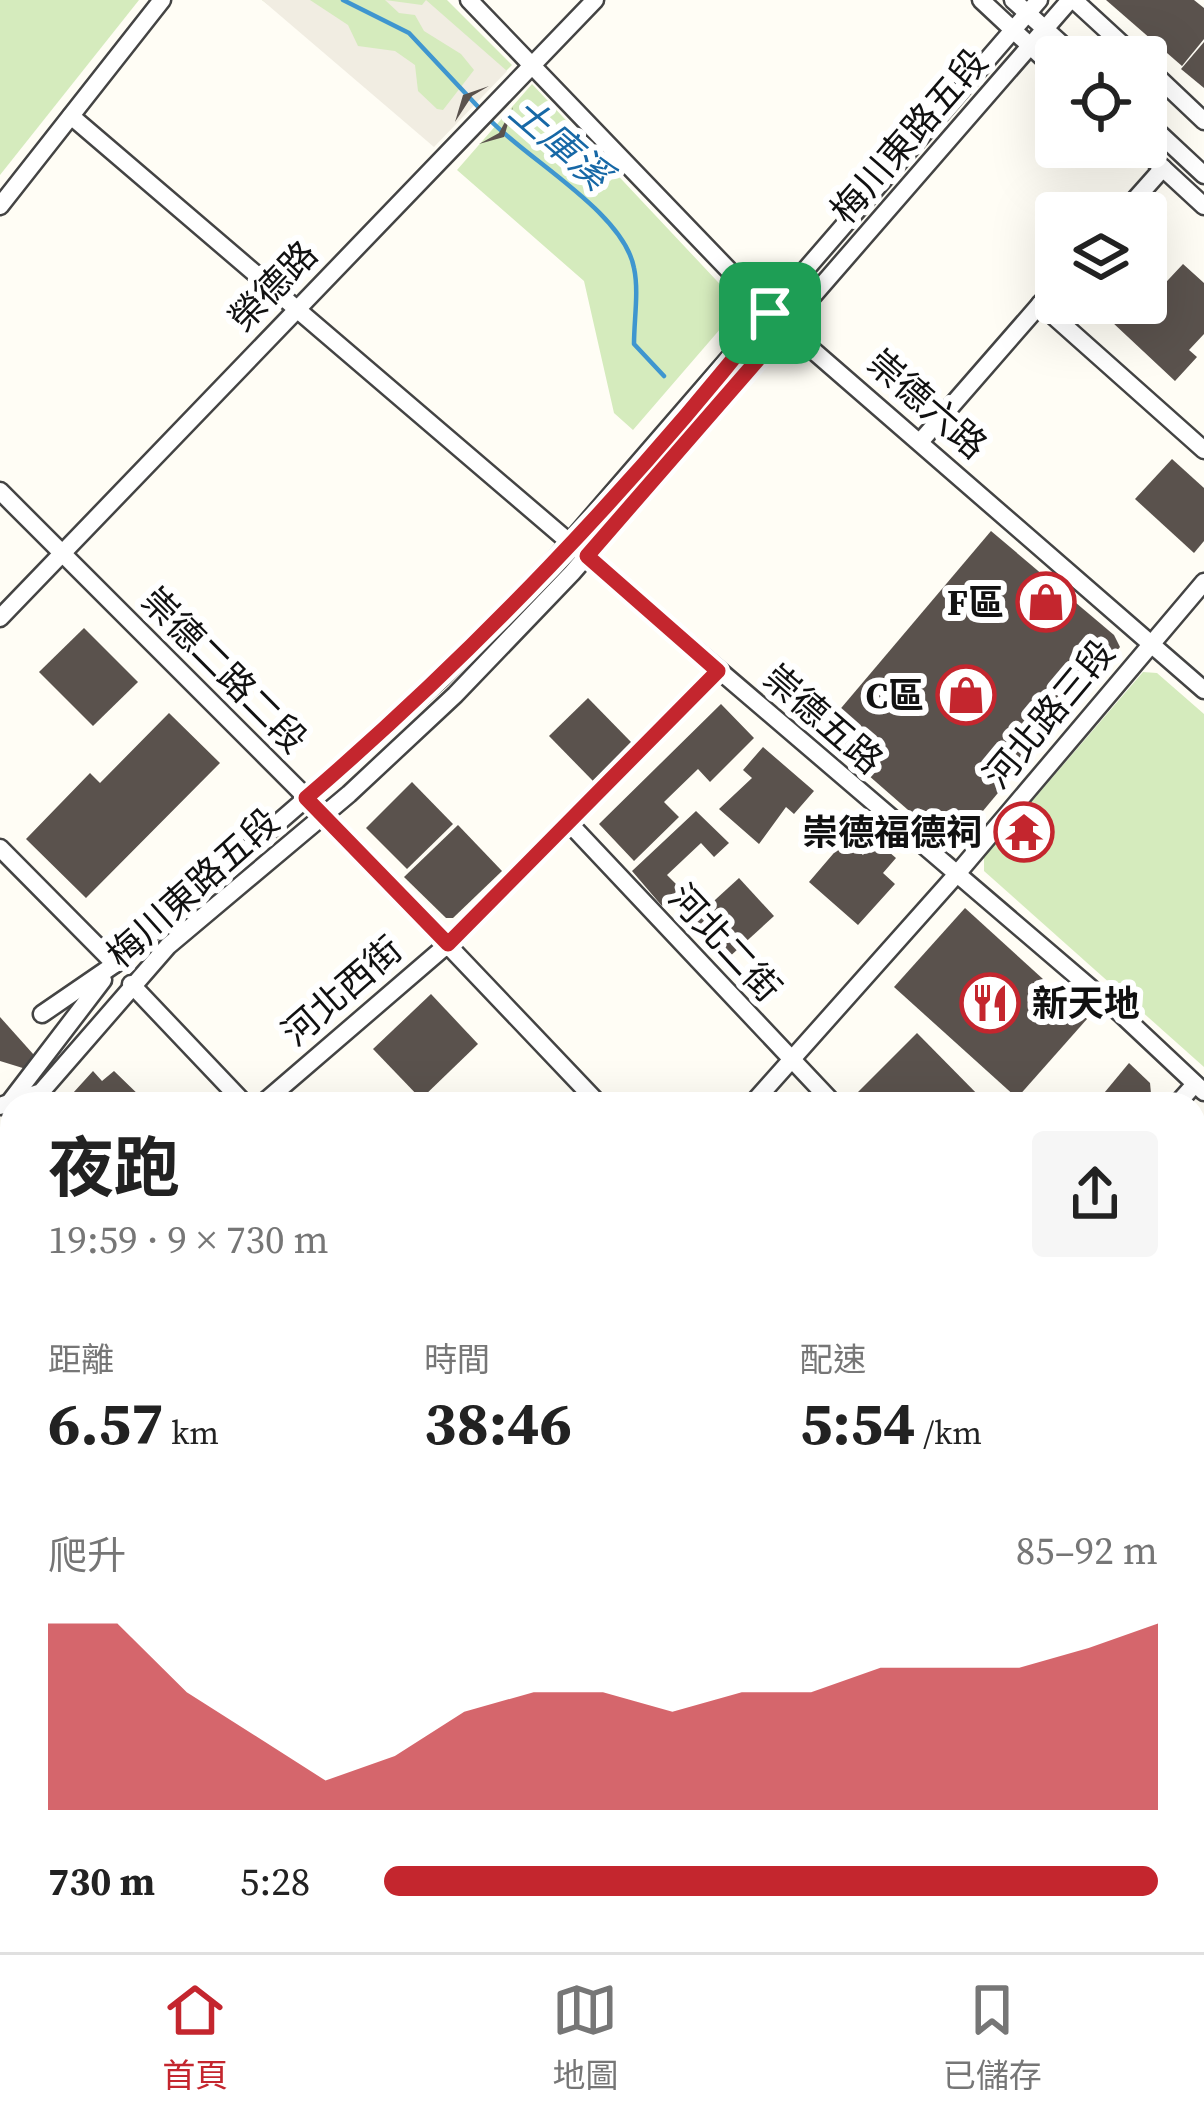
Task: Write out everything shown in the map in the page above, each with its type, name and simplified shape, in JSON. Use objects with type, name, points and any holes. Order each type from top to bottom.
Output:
[{"type":"street","points":[[0,206],[162,0]]},
{"type":"street","name":"崇德六路","points":[[469,0],[770,313],[1204,689]]},
{"type":"street","name":"榮德路","points":[[0,618],[595,0]]},
{"type":"street","points":[[981,0],[1035,49]]},
{"type":"street","points":[[1013,0],[1034,7],[1053,36]]},
{"type":"street","points":[[1072,0],[1112,36]]},
{"type":"street","name":"梅川東路五段","points":[[38,1092],[55,1079],[131,984],[455,694],[587,556],[1072,0]]},
{"type":"street","name":"梅川東路五段","points":[[43,1014],[115,964],[440,678],[570,542],[1034,7]]},
{"type":"street","points":[[1167,87],[1204,121]]},
{"type":"street","name":"崇德五路","points":[[71,116],[1199,1088]]},
{"type":"street","points":[[1167,141],[1204,175]]},
{"type":"street","points":[[1142,192],[1163,168],[1204,206]]},
{"type":"street","points":[[920,442],[1035,310]]},
{"type":"street","points":[[1062,324],[1204,450]]},
{"type":"street","name":"崇德二路二段","points":[[0,491],[324,815],[588,1092]]},
{"type":"street","name":"河北路三段","points":[[762,1092],[956,875],[1204,582]]},
{"type":"street","name":"河北西街","points":[[276,1092],[448,944],[718,671]]},
{"type":"street","name":"河北二街","points":[[570,824],[821,1092]]},
{"type":"street","points":[[0,848],[115,964]]},
{"type":"street","name":"梅川東路五段","points":[[13,1092],[115,964]]},
{"type":"street","points":[[131,984],[234,1092]]},
{"type":"green space","points":[[0,0],[139,0],[0,175]]},
{"type":"green space","points":[[262,0],[447,0],[512,65],[444,133]]},
{"type":"green space","points":[[532,84],[732,297],[734,313],[633,430],[614,413],[584,281],[457,170]]},
{"type":"green space","points":[[1143,672],[1157,673],[1204,714],[1204,1067],[984,871],[984,857]]},
{"type":"shaded area","points":[[262,0],[310,0],[348,25],[358,46],[395,51],[415,65],[418,91],[437,109],[443,110],[474,70],[461,54],[424,31],[415,15],[399,13],[385,0],[422,5],[426,0],[507,71],[434,147]]},
{"type":"building","points":[[1106,0],[1194,0],[1204,8],[1204,39],[1182,66],[1167,53],[1167,36],[1147,36]]},
{"type":"building","points":[[1204,42],[1204,88],[1181,69]]},
{"type":"building","points":[[489,86],[472,96],[455,122],[463,95]]},
{"type":"building","points":[[513,107],[504,137],[479,144],[499,133]]},
{"type":"building","points":[[1183,264],[1204,283],[1204,334],[1189,350],[1197,357],[1175,381],[1114,324],[1167,324],[1167,281]]},
{"type":"building","points":[[1172,459],[1204,488],[1204,541],[1194,553],[1135,499]]},
{"type":"building","points":[[991,531],[1114,635],[1120,647],[957,842],[947,844],[820,733]]},
{"type":"building","points":[[84,628],[138,682],[93,726],[39,672]]},
{"type":"building","points":[[588,698],[632,743],[593,781],[549,736]]},
{"type":"building","points":[[721,704],[754,738],[710,782],[698,769],[664,802],[679,817],[634,861],[599,824]]},
{"type":"building","points":[[169,713],[220,763],[86,898],[26,839],[90,773],[100,783]]},
{"type":"building","points":[[763,747],[814,791],[794,814],[786,807],[759,844],[719,809],[752,778],[743,770]]},
{"type":"building","points":[[412,782],[453,824],[407,869],[366,828]]},
{"type":"building","points":[[696,811],[729,843],[714,857],[701,843],[667,875],[680,888],[662,906],[632,871]]},
{"type":"building","name":"崇德福德祠","points":[[1019,819],[1039,833],[1030,846],[1010,831]]},
{"type":"building","points":[[458,825],[502,871],[453,918],[446,918],[404,877]]},
{"type":"building","points":[[845,840],[863,855],[875,840],[896,858],[883,873],[895,884],[858,925],[809,882]]},
{"type":"building","points":[[739,878],[774,916],[727,959],[692,921]]},
{"type":"building","name":"新天地","points":[[965,908],[1087,1019],[1022,1092],[1010,1092],[894,987]]},
{"type":"building","points":[[431,994],[478,1044],[428,1092],[414,1092],[373,1049]]},
{"type":"building","points":[[0,1017],[34,1055],[26,1069],[0,1061]]},
{"type":"building","points":[[917,1033],[975,1092],[858,1092]]},
{"type":"building","points":[[1129,1063],[1150,1083],[1151,1092],[1105,1092]]},
{"type":"building","points":[[93,1071],[102,1081],[114,1071],[136,1092],[74,1092]]},
{"type":"waterway","name":"土庫溪","points":[[343,0],[409,33],[482,111]]},
{"type":"waterway","name":"土庫溪","points":[[490,120],[594,208],[627,247],[635,277],[634,344],[664,376]]},
{"type":"place","name":"F區","points":[[1046,602]]},
{"type":"place","name":"C區","points":[[966,695]]},
{"type":"place","name":"崇德福德祠","points":[[1024,832]]},
{"type":"place","name":"新天地","points":[[990,1003]]},
{"type":"route","points":[[770,313],[787,326],[587,556],[718,671],[448,944],[306,798],[440,678],[537,580],[770,313]]}]
